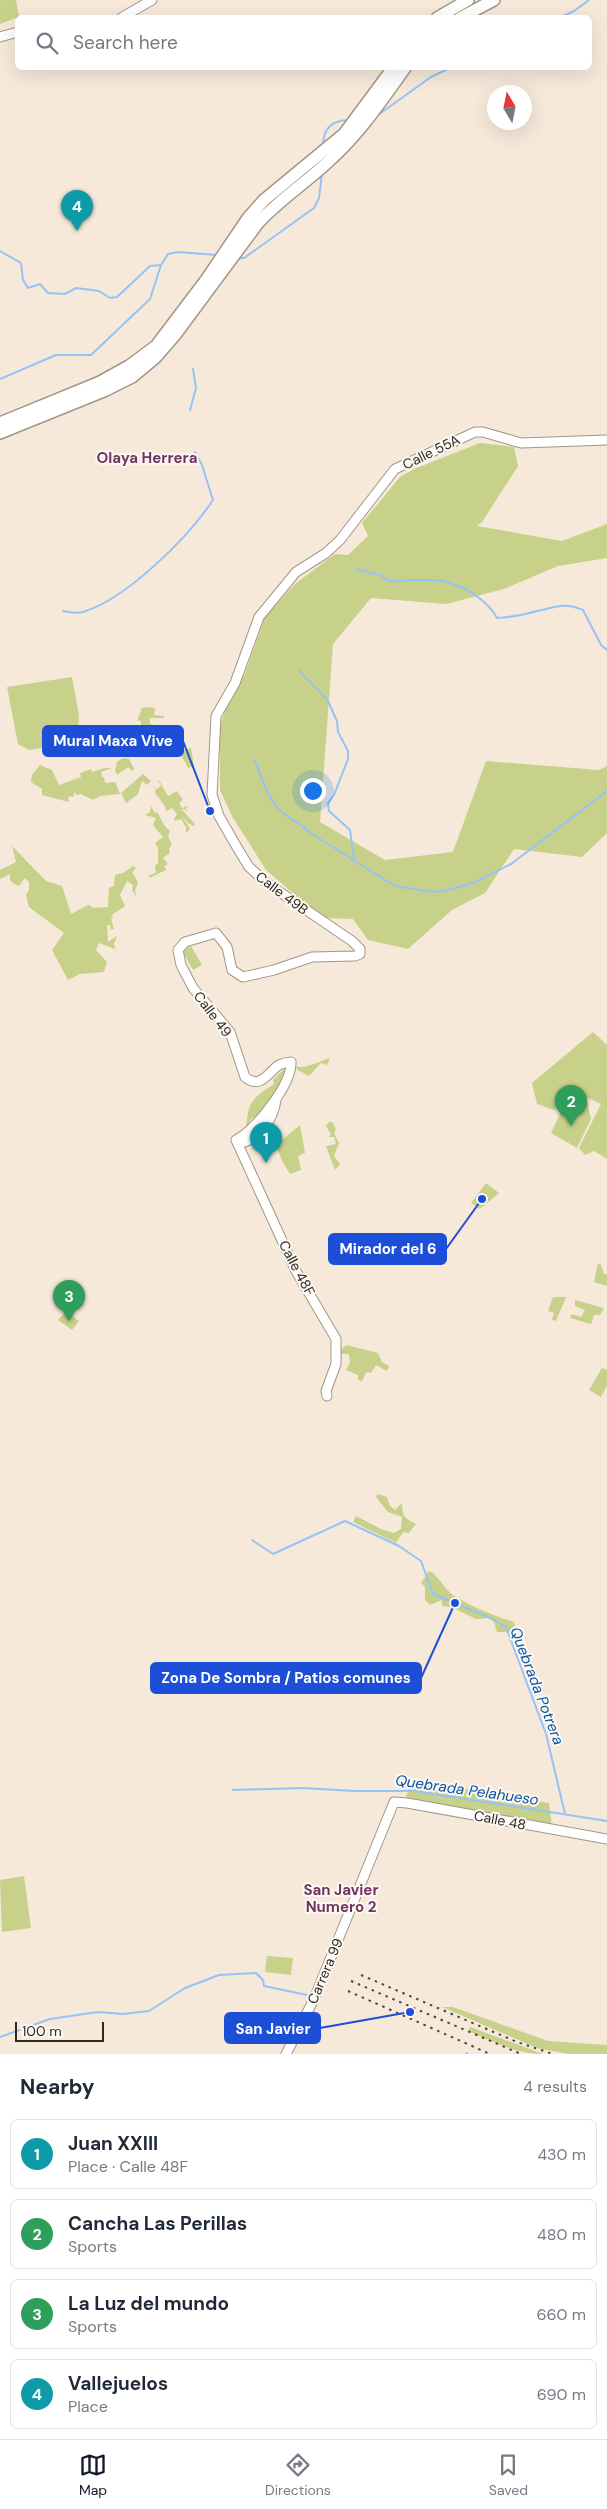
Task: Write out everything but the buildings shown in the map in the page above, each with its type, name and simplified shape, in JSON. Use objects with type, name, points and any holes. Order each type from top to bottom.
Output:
[{"type":"highway","points":[[442,15],[468,0]]},
{"type":"highway","points":[[466,15],[494,0]]},
{"type":"highway","points":[[376,100],[392,70]]},
{"type":"highway","points":[[0,433],[96,395],[132,376],[166,347],[256,208],[344,134],[403,70]]},
{"type":"highway","points":[[0,424],[100,382],[130,366],[156,346],[208,283]]},
{"type":"street","points":[[126,15],[152,0]]},
{"type":"street","points":[[0,37],[15,33]]},
{"type":"street","name":"Calle 55A","points":[[259,616],[296,572],[326,553],[340,540],[390,474],[403,465],[475,432],[521,443],[607,440]]},
{"type":"street","name":"Calle 49B","points":[[236,974],[250,977],[312,957],[355,956],[360,954],[360,949],[355,944],[275,890],[249,867],[219,816],[212,795],[216,716],[235,683],[259,616]]},
{"type":"street","name":"Calle 49","points":[[236,974],[231,968],[223,939],[216,933],[185,942],[179,948],[178,957],[182,969],[205,1004],[230,1032],[246,1076],[254,1081],[261,1080],[268,1077],[279,1065],[291,1062],[289,1075],[276,1098],[274,1113],[267,1125],[250,1139],[237,1142]]},
{"type":"street","name":"Calle 48F","points":[[237,1142],[296,1271],[336,1339],[338,1358],[326,1391],[327,1396]]},
{"type":"street","name":"Calle 48","points":[[394,1802],[408,1802],[607,1839]]},
{"type":"street","name":"Carrera 99","points":[[286,2054],[314,1999],[394,1802]]},
{"type":"green space","points":[[0,0],[16,0],[19,15],[15,15],[15,18],[0,24]]},
{"type":"green space","points":[[480,443],[514,447],[518,466],[482,522],[477,526],[562,541],[607,524],[607,558],[558,566],[504,589],[446,604],[371,598],[333,644],[320,822],[385,860],[453,852],[486,761],[599,770],[607,766],[607,833],[582,857],[514,849],[485,893],[452,910],[408,949],[368,940],[353,919],[322,918],[266,870],[232,816],[220,790],[220,726],[228,702],[244,676],[265,617],[295,584],[335,554],[348,555],[368,536],[362,523],[400,477],[414,469]]},
{"type":"green space","points":[[72,677],[79,716],[78,731],[82,742],[29,750],[18,744],[7,687]]},
{"type":"green space","points":[[142,708],[155,708],[154,715],[164,716],[164,718],[150,718],[150,724],[165,728],[153,732],[148,728],[137,737],[145,743],[129,748],[128,737],[135,736],[139,732],[138,729],[142,727],[140,720],[137,721]]},
{"type":"green space","points":[[191,748],[194,766],[188,768],[179,751]]},
{"type":"green space","points":[[123,758],[129,759],[134,769],[132,771],[128,767],[117,775],[115,770],[117,762]]},
{"type":"green space","points":[[40,765],[52,770],[59,785],[81,777],[80,773],[91,769],[92,772],[112,768],[101,772],[102,777],[104,777],[105,783],[115,782],[120,794],[100,796],[93,800],[81,794],[76,795],[75,791],[73,797],[68,798],[69,802],[42,795],[42,789],[31,782],[32,775]]},
{"type":"green space","points":[[143,774],[151,781],[147,785],[142,781],[138,794],[126,803],[121,793]]},
{"type":"green space","points":[[156,779],[160,782],[168,796],[177,791],[183,800],[179,803],[182,808],[187,806],[186,812],[185,809],[182,810],[195,824],[193,826],[188,823],[182,816],[190,829],[186,833],[186,827],[181,819],[175,821],[174,819],[177,814],[172,808],[166,811],[165,806],[155,793],[156,788],[161,785]]},
{"type":"green space","points":[[151,806],[170,831],[168,836],[172,845],[169,849],[170,853],[163,858],[168,864],[164,866],[166,870],[149,878],[149,875],[156,873],[155,865],[158,864],[158,848],[155,843],[163,837],[153,825],[156,818],[145,815],[150,812]]},
{"type":"green space","points":[[12,846],[46,881],[62,886],[71,914],[88,905],[94,908],[108,907],[109,888],[114,886],[115,875],[123,873],[133,866],[136,868],[132,872],[138,882],[135,891],[137,898],[132,890],[133,885],[127,881],[120,895],[125,906],[112,915],[113,918],[111,919],[114,929],[111,930],[110,925],[107,925],[108,942],[117,936],[114,944],[115,949],[99,943],[96,950],[107,962],[104,972],[80,974],[68,980],[52,950],[64,933],[29,907],[26,895],[29,890],[29,882],[25,878],[19,886],[10,880],[10,874],[0,879],[0,870],[16,862]]},
{"type":"green space","points":[[191,946],[202,965],[193,970],[182,951]]},
{"type":"green space","points":[[593,1032],[607,1045],[607,1159],[594,1151],[585,1155],[579,1148],[601,1104],[569,1089],[554,1110],[537,1104],[532,1083]]},
{"type":"green space","points":[[330,1058],[327,1065],[321,1063],[309,1076],[298,1070],[295,1066],[307,1066]]},
{"type":"green space","points":[[284,1069],[287,1072],[264,1112],[251,1119],[246,1129],[248,1113],[252,1102],[274,1084],[273,1080]]},
{"type":"green space","points":[[570,1093],[587,1101],[591,1119],[577,1148],[551,1133]]},
{"type":"green space","points":[[329,1122],[332,1122],[336,1129],[334,1133],[339,1143],[334,1156],[340,1164],[335,1170],[326,1146],[336,1144],[334,1137],[329,1137],[331,1134],[326,1126]]},
{"type":"green space","points":[[300,1125],[305,1153],[298,1156],[301,1170],[290,1174],[282,1161],[276,1145]]},
{"type":"green space","points":[[486,1183],[499,1193],[480,1209],[471,1203]]},
{"type":"green space","points":[[598,1263],[601,1265],[604,1274],[607,1274],[607,1286],[594,1282]]},
{"type":"green space","points":[[553,1297],[566,1297],[556,1321],[552,1320],[554,1313],[548,1311]]},
{"type":"green space","points":[[575,1300],[604,1308],[600,1315],[594,1315],[591,1324],[570,1318],[572,1314],[581,1317],[585,1310],[575,1306]]},
{"type":"green space","points":[[66,1311],[79,1321],[72,1330],[58,1320]]},
{"type":"green space","points":[[346,1345],[378,1353],[382,1362],[389,1366],[387,1371],[376,1365],[371,1373],[366,1372],[362,1381],[358,1380],[358,1375],[346,1370],[350,1362],[349,1354],[341,1354],[340,1351]]},
{"type":"green space","points":[[602,1368],[607,1370],[607,1386],[601,1397],[589,1390]]},
{"type":"green space","points":[[378,1494],[387,1497],[390,1506],[395,1510],[402,1503],[404,1516],[416,1524],[409,1533],[403,1532],[396,1543],[353,1522],[356,1516],[383,1530],[394,1533],[401,1529],[402,1517],[388,1512],[376,1497]]},
{"type":"green space","points":[[429,1571],[453,1595],[482,1610],[514,1622],[516,1628],[512,1632],[497,1632],[494,1622],[489,1618],[476,1619],[451,1607],[442,1606],[442,1600],[430,1605],[425,1600],[425,1587],[421,1583]]},
{"type":"green space","points":[[412,1779],[549,1803],[552,1826],[404,1803]]},
{"type":"green space","points":[[24,1876],[31,1928],[2,1932],[0,1880]]},
{"type":"green space","points":[[267,1956],[293,1958],[291,1975],[265,1972]]},
{"type":"green space","points":[[442,2007],[453,2007],[548,2041],[607,2045],[607,2054],[569,2054],[537,2048]]},
{"type":"green space","points":[[470,2027],[543,2054],[524,2052],[504,2046],[468,2031]]},
{"type":"waterway","points":[[565,15],[589,0]]},
{"type":"waterway","points":[[378,115],[431,77],[446,70]]},
{"type":"waterway","points":[[323,146],[327,130],[333,124],[349,120]]},
{"type":"waterway","points":[[239,258],[244,258],[314,208],[319,198],[322,173]]},
{"type":"waterway","points":[[0,251],[21,263],[23,280],[28,288],[40,284],[48,293],[65,294],[76,288],[99,291],[110,298],[117,297],[150,266],[161,265]]},
{"type":"waterway","points":[[0,379],[56,355],[91,355],[150,299],[161,265],[168,254],[178,252],[217,255]]},
{"type":"waterway","points":[[190,410],[196,388],[193,369]]},
{"type":"waterway","points":[[63,611],[83,612],[100,605],[118,594],[155,565],[188,532],[213,500],[202,465],[195,452]]},
{"type":"waterway","points":[[355,569],[381,575],[388,581],[434,580],[454,584],[482,600],[497,618],[522,615],[560,606],[570,606],[583,610],[601,645],[607,650]]},
{"type":"waterway","points":[[299,671],[327,699],[337,721],[338,732],[348,751],[348,759],[334,795],[328,803],[329,811],[350,830],[354,860]]},
{"type":"waterway","points":[[255,761],[273,802],[287,816],[312,834],[395,886],[432,892],[473,883],[511,864],[607,791]]},
{"type":"waterway","name":"Quebrada Potrera","points":[[252,1540],[273,1554],[345,1521],[399,1546],[421,1561],[433,1594],[490,1618],[506,1627],[546,1734],[565,1814]]},
{"type":"waterway","name":"Quebrada Pelahueso","points":[[233,1790],[303,1788],[354,1791],[414,1791],[607,1821]]},
{"type":"waterway","points":[[0,2037],[50,2019],[98,2012],[123,2014],[149,2011],[185,1988],[219,1975],[256,1973],[263,1980],[264,1986],[307,1995]]},
{"type":"railway","points":[[361,1975],[517,2042],[553,2054]]},
{"type":"railway","points":[[351,1981],[521,2054]]},
{"type":"railway","points":[[348,1991],[490,2054]]},
{"type":"place","name":"Vallejuelos","points":[[77,231]]},
{"type":"place","name":"Mural Maxa Vive","points":[[210,811]]},
{"type":"place","name":"Cancha Las Perillas","points":[[571,1126]]},
{"type":"place","name":"Juan XXIII","points":[[266,1163]]},
{"type":"place","name":"Mirador del 6","points":[[482,1199]]},
{"type":"place","name":"La Luz del mundo","points":[[69,1321]]},
{"type":"place","name":"Zona De Sombra / Patios comunes","points":[[455,1603]]},
{"type":"place","name":"San Javier","points":[[410,2012]]},
{"type":"district","name":"Olaya Herrera","points":[[147,458]]},
{"type":"district","name":"San Javier Numero 2","points":[[341,1898]]}]
